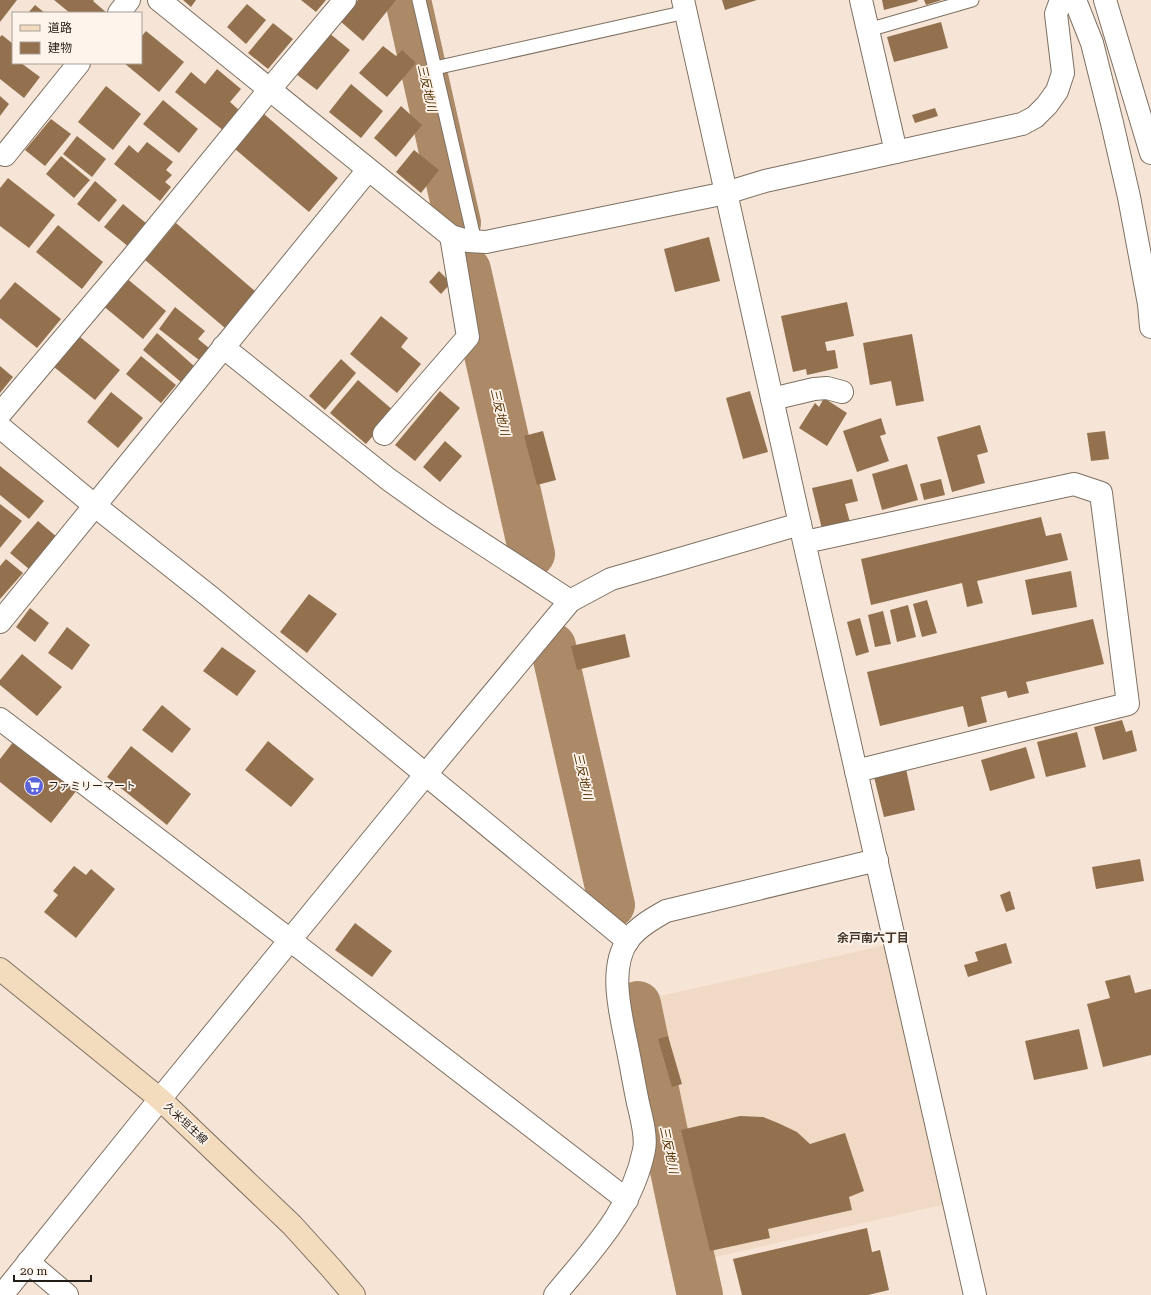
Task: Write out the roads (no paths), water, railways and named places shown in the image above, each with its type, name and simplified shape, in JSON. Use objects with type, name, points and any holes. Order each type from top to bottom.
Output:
[{"type":"main road","name":"久米垣生線","points":[[0,969],[160,1099],[292,1225],[354,1295]]},
{"type":"street","points":[[120,12],[129,0]]},
{"type":"street","points":[[159,0],[451,236],[475,242],[486,242],[726,192],[766,181],[1022,124],[1035,117],[1047,105],[1057,91],[1063,72],[1056,14],[1062,0]]},
{"type":"street","points":[[0,414],[136,253],[270,89],[346,0]]},
{"type":"street","points":[[861,0],[896,152]]},
{"type":"street","points":[[1075,0],[1092,44],[1112,123],[1131,205],[1150,304],[1151,327]]},
{"type":"street","points":[[1105,0],[1151,153]]},
{"type":"street","points":[[685,6],[876,860],[976,1295]]},
{"type":"street","points":[[6,155],[78,64]]},
{"type":"street","points":[[0,622],[368,170]]},
{"type":"street","points":[[384,434],[468,338],[451,236]]},
{"type":"street","points":[[223,347],[388,479],[440,516],[570,601]]},
{"type":"street","points":[[772,399],[814,389],[827,388],[842,392]]},
{"type":"street","points":[[0,428],[209,596],[628,941]]},
{"type":"street","points":[[2,1295],[290,940],[570,601],[611,579],[803,533],[1074,484],[1101,493],[1128,704],[856,770]]},
{"type":"street","points":[[0,719],[627,1200]]},
{"type":"street","points":[[555,1295],[620,1213],[639,1172],[645,1148],[643,1128],[620,1011],[618,990],[618,970],[621,953],[628,941],[641,926],[666,910],[876,860]]},
{"type":"street","points":[[28,1262],[67,1295]]},
{"type":"lane","points":[[419,0],[475,242]]},
{"type":"lane","points":[[868,30],[972,0]]},
{"type":"lane","points":[[435,68],[685,6]]},
{"type":"waterway","name":"三反地川","points":[[408,0],[458,223]]},
{"type":"waterway","name":"三反地川","points":[[468,270],[532,554]]},
{"type":"waterway","name":"三反地川","points":[[553,646],[612,905]]},
{"type":"waterway","name":"三反地川","points":[[638,1004],[700,1295]]},
{"type":"place","name":"ファミリーマート","points":[[34,786]]},
{"type":"district","name":"余戸南六丁目","points":[[873,938]]}]
